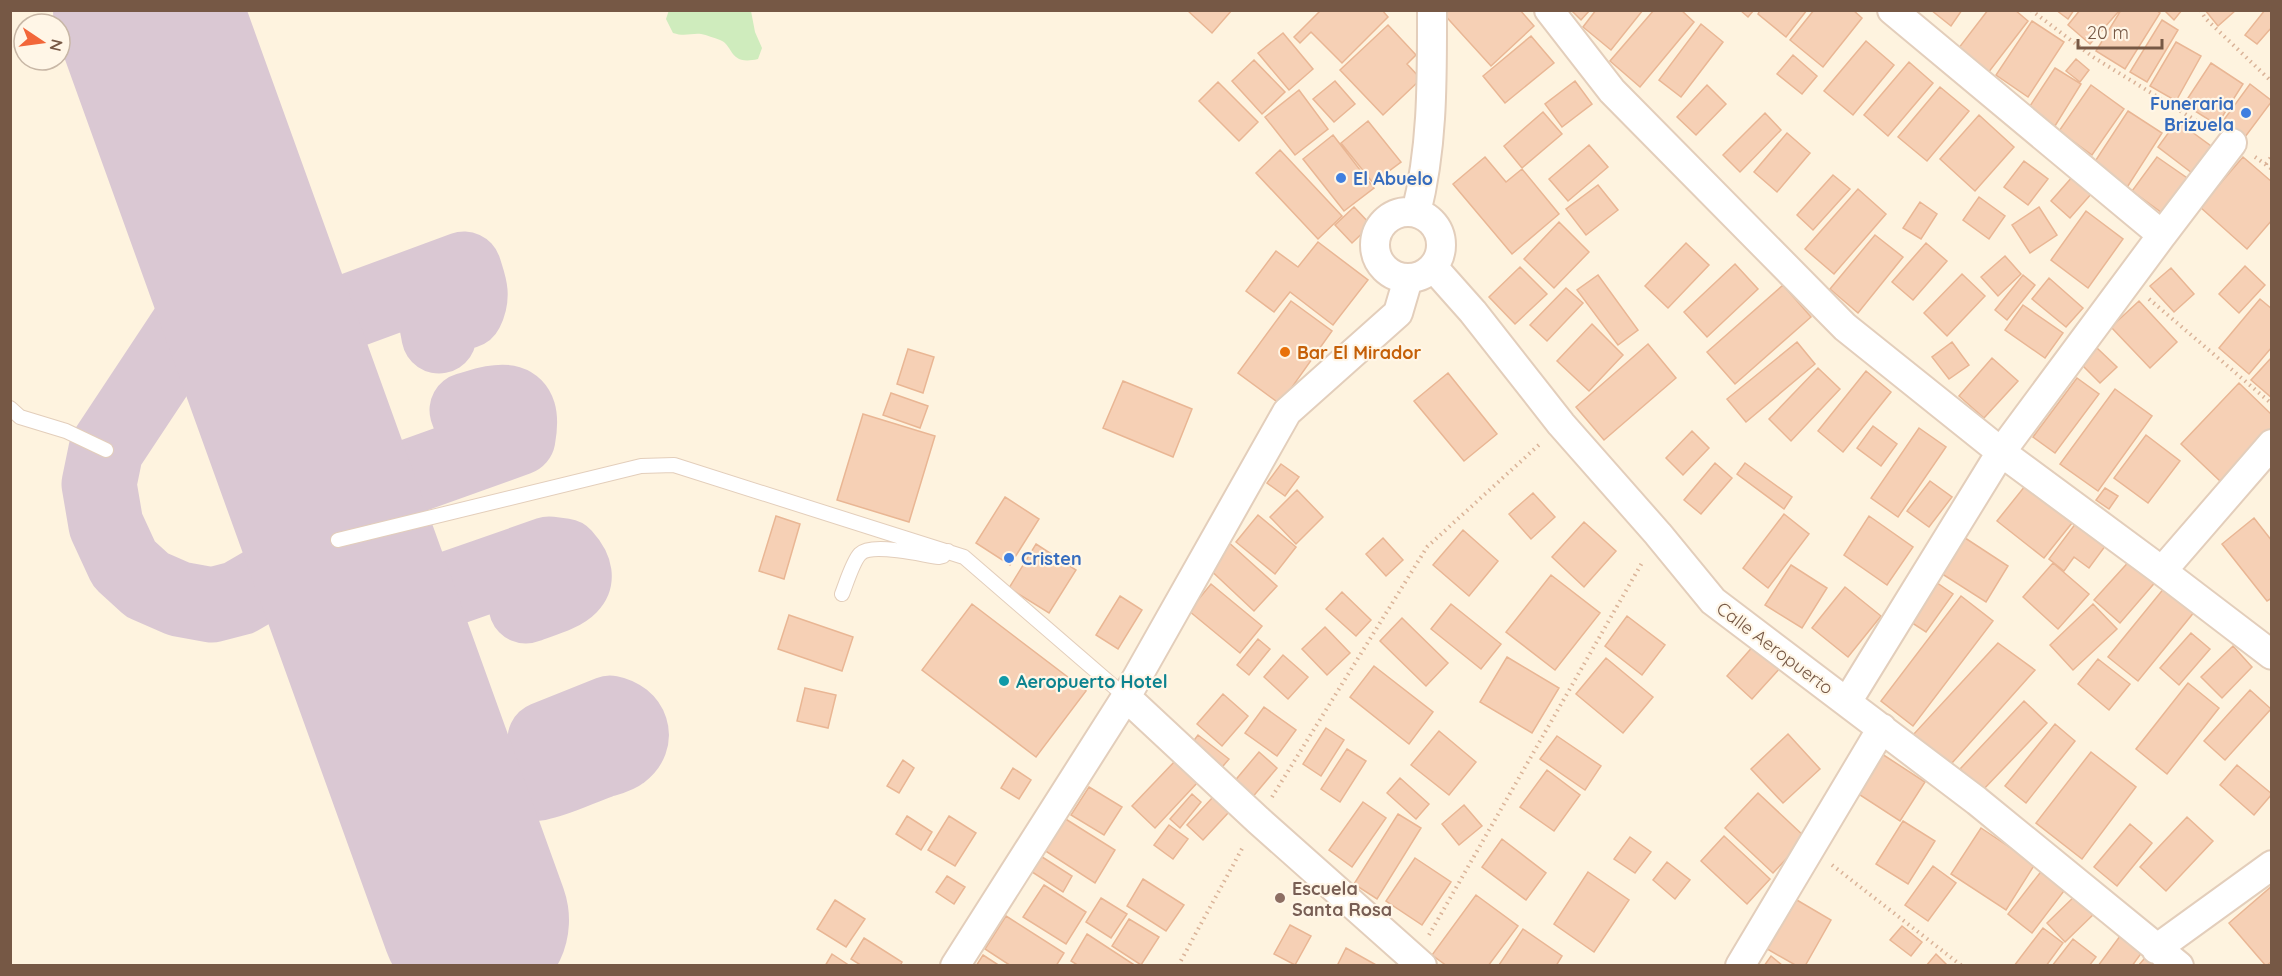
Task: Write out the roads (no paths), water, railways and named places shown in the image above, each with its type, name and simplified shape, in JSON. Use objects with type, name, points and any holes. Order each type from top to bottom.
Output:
[{"type":"street","points":[[1416,213],[1426,174],[1432,104],[1432,10]]},
{"type":"street","points":[[1549,10],[1612,91],[1845,327],[2001,452],[2271,655]]},
{"type":"street","points":[[1892,10],[2162,235]]},
{"type":"street","points":[[1847,702],[2001,452],[2232,143]]},
{"type":"street","points":[[1402,212],[1416,213],[1431,221],[1440,235],[1441,252],[1433,267],[1422,275],[1408,279],[1394,276],[1383,267],[1376,255],[1375,241],[1380,228],[1389,218],[1402,212]]},
{"type":"street","name":"Calle Aeropuerto","points":[[1433,267],[1473,312],[1561,424],[1658,534],[1713,601],[1977,801],[2179,966]]},
{"type":"street","points":[[955,966],[1126,697],[1287,412],[1398,314],[1408,279]]},
{"type":"street","points":[[2162,571],[2271,444]]},
{"type":"street","points":[[1126,697],[1258,820],[1418,962]]},
{"type":"street","points":[[1740,966],[1882,728]]},
{"type":"street","points":[[2156,949],[2271,865]]},
{"type":"lane","points":[[10,408],[20,417],[66,431],[106,450]]},
{"type":"lane","points":[[338,540],[641,466],[674,465],[964,557],[1126,697]]},
{"type":"lane","points":[[842,594],[858,555],[867,550],[878,549],[939,557],[944,556],[948,551]]},
{"type":"place","name":"Funeraria Brizuela","points":[[2246,113]]},
{"type":"place","name":"El Abuelo","points":[[1341,178]]},
{"type":"place","name":"Bar El Mirador","points":[[1285,352]]},
{"type":"place","name":"Cristen","points":[[1009,558]]},
{"type":"place","name":"Aeropuerto Hotel","points":[[1004,681]]},
{"type":"place","name":"Escuela Santa Rosa","points":[[1280,898]]}]
